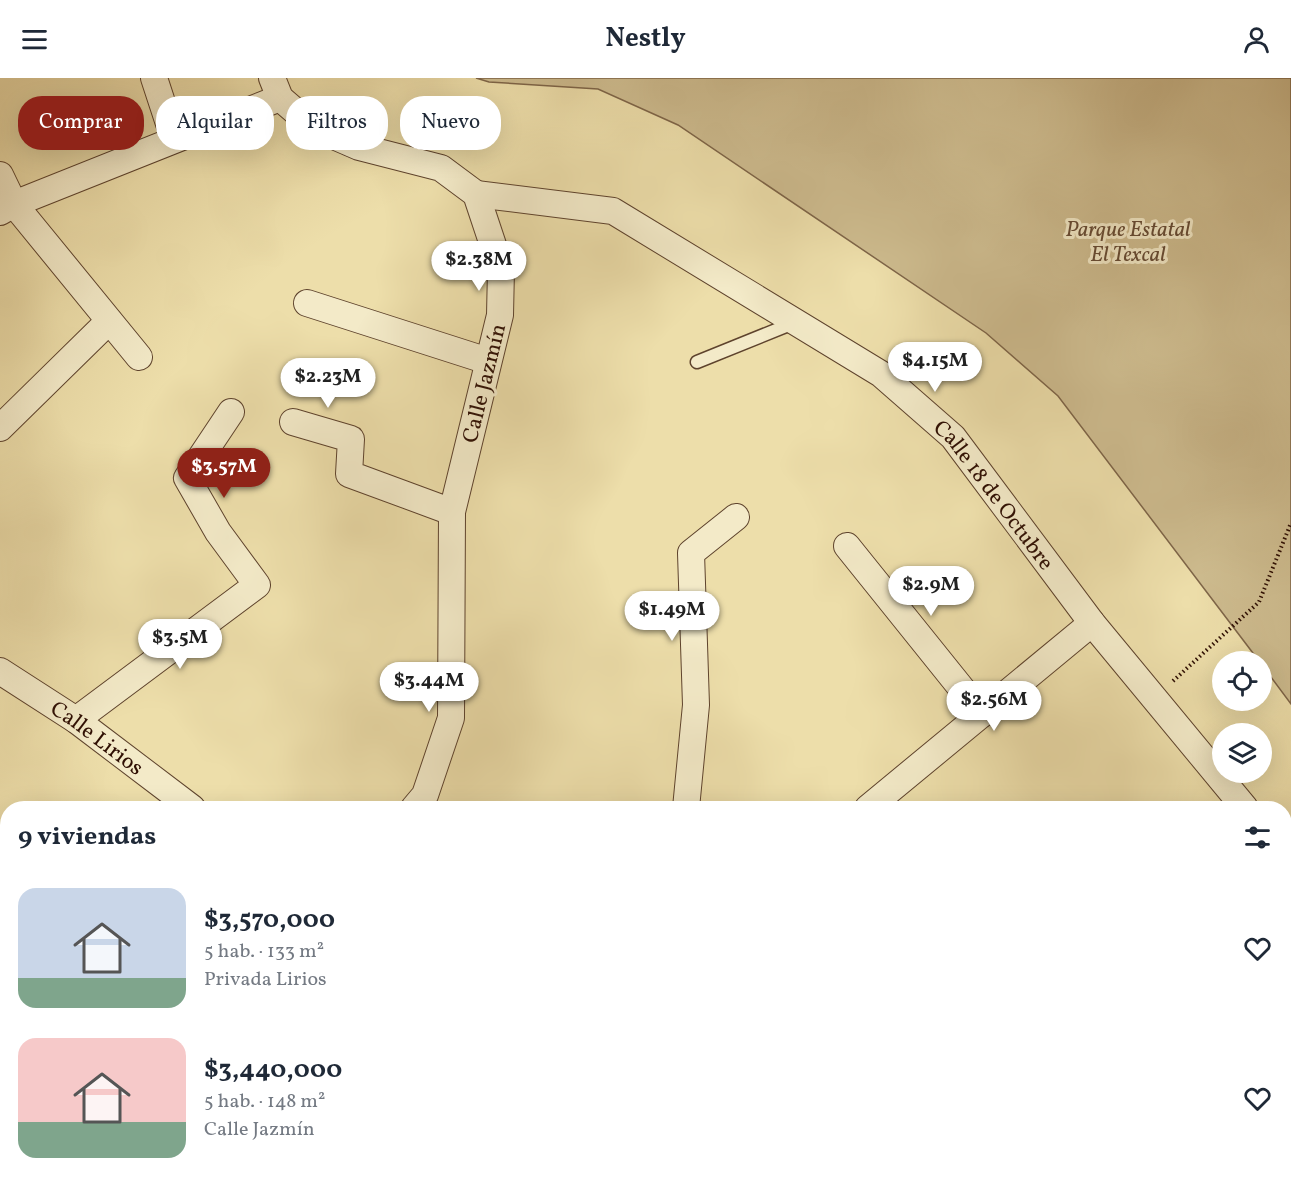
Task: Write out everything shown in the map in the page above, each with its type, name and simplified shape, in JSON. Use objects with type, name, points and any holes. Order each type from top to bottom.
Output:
[{"type":"street","points":[[154,78],[160,96]]},
{"type":"street","points":[[260,96],[276,88],[302,117],[329,134],[359,147],[441,168],[476,194]]},
{"type":"street","points":[[7,208],[156,146]]},
{"type":"street","points":[[0,175],[7,208],[139,357]]},
{"type":"street","name":"Calle 18 de Octubre","points":[[476,194],[613,211],[881,374],[953,437],[1092,623],[1239,801]]},
{"type":"street","name":"Calle Jazmín","points":[[420,801],[425,795],[451,718],[452,512],[500,315],[501,269],[476,194]]},
{"type":"street","points":[[307,303],[488,361]]},
{"type":"street","points":[[0,428],[109,321]]},
{"type":"street","points":[[76,720],[257,585],[218,532],[187,478],[231,412]]},
{"type":"street","points":[[292,422],[351,438],[349,474],[452,512]]},
{"type":"street","points":[[687,801],[696,705],[691,553],[736,517]]},
{"type":"street","points":[[847,546],[982,714]]},
{"type":"street","points":[[876,801],[1092,623]]},
{"type":"street","name":"Calle Lirios","points":[[0,671],[76,720],[183,801]]},
{"type":"lane","points":[[697,362],[796,321]]},
{"type":"path","points":[[1155,698],[1259,602],[1291,523]]},
{"type":"green space","name":"Parque Estatal El Texcal","points":[[476,78],[1291,78],[1291,704],[1272,678],[1272,651],[1251,651],[1058,396],[986,333],[678,125],[598,89],[489,82]]}]
